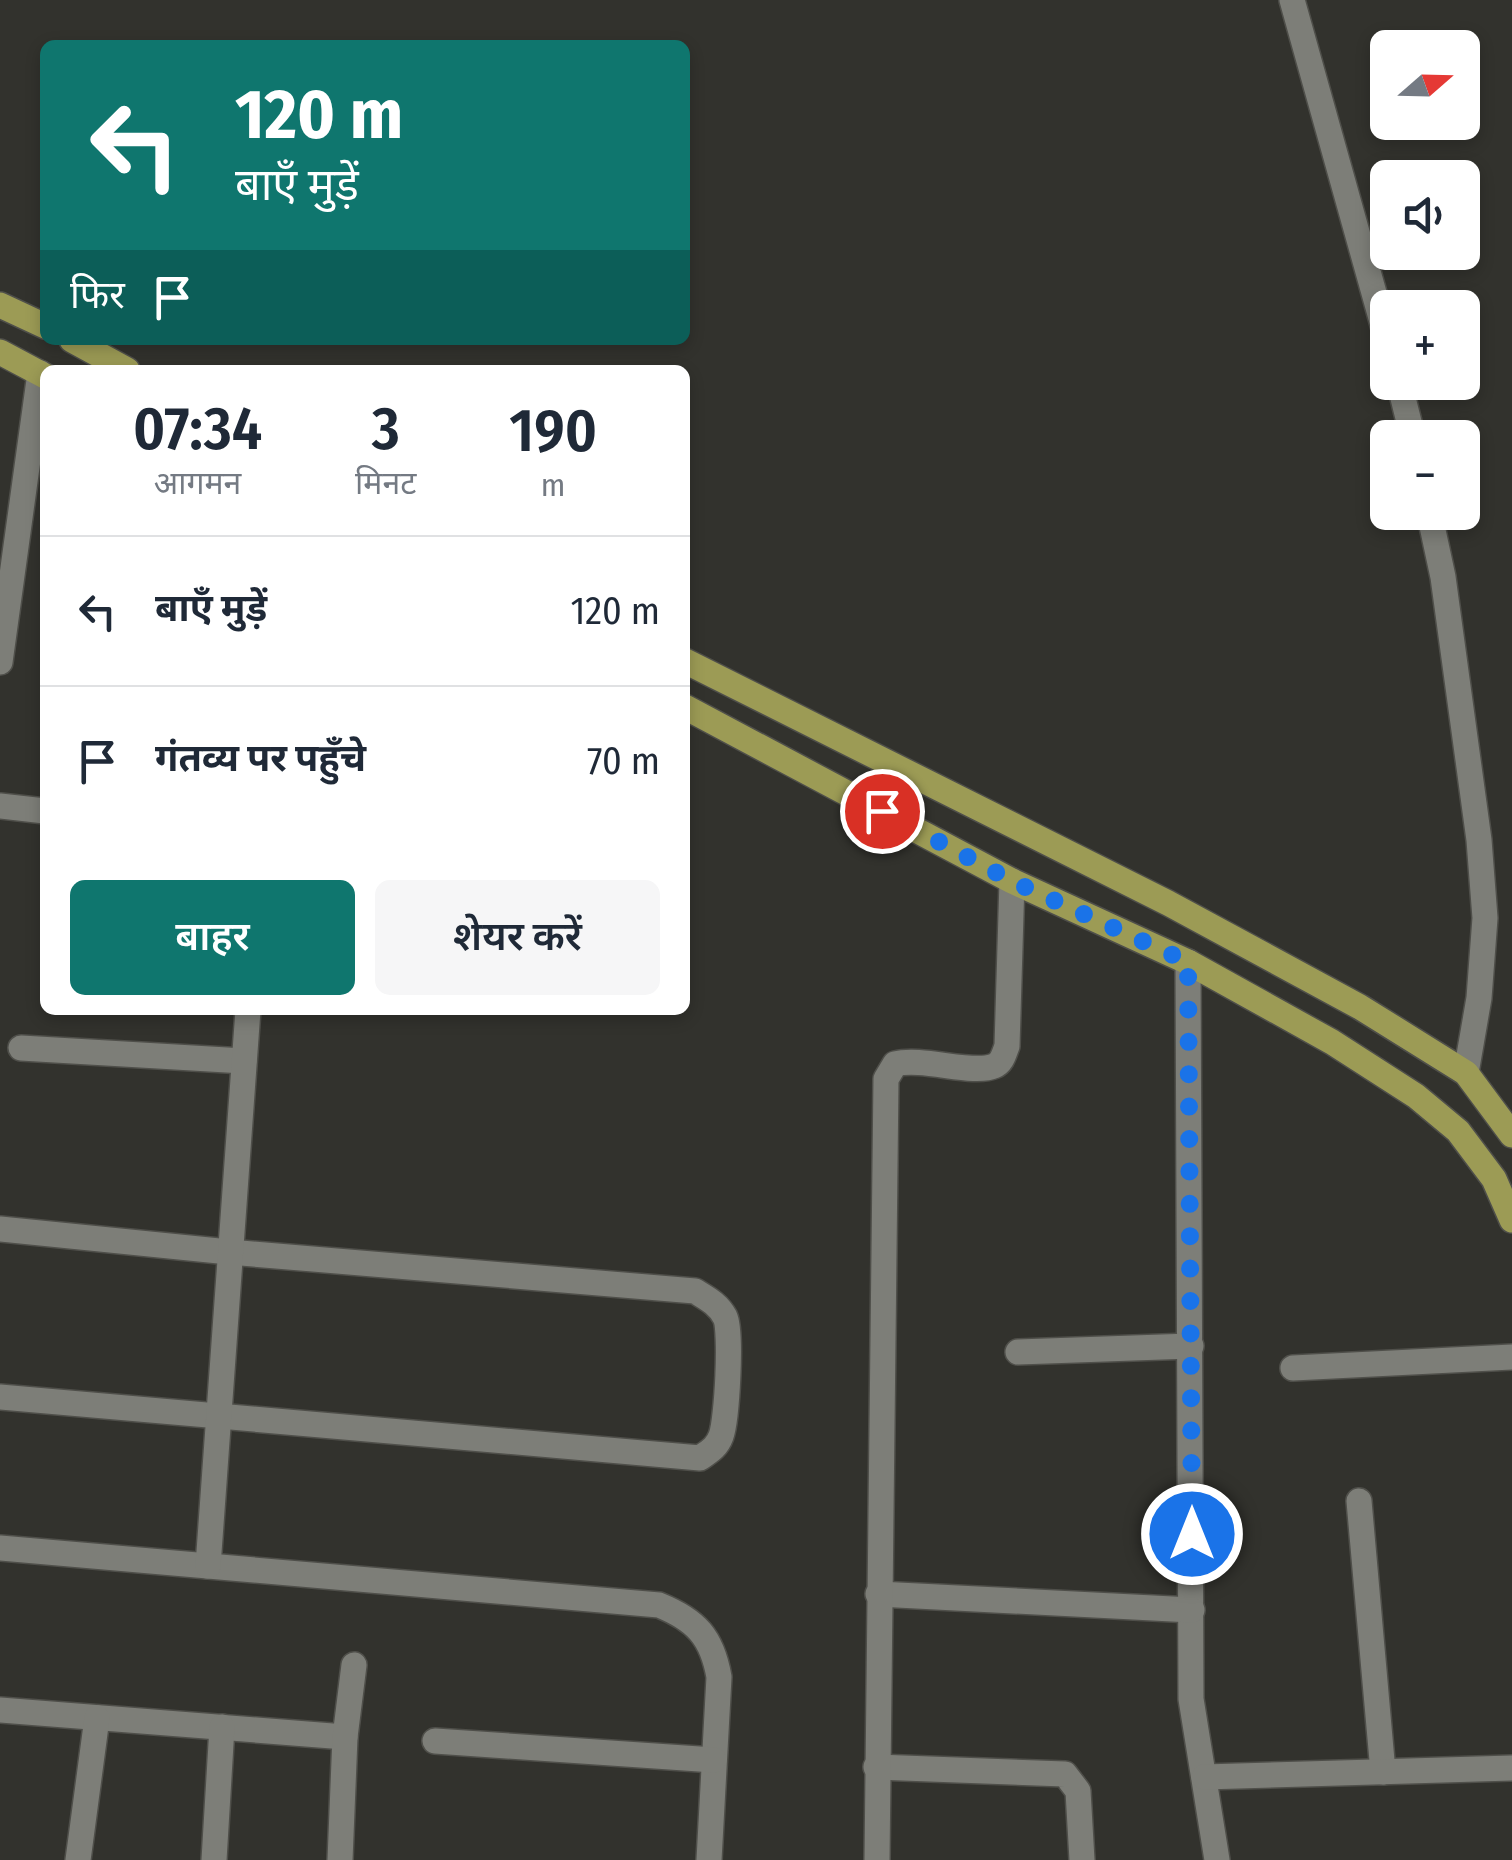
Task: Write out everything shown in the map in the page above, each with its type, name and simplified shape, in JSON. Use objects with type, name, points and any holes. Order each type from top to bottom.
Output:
[{"type":"main road","points":[[0,304],[40,324]]},
{"type":"main road","points":[[81,345],[118,365]]},
{"type":"main road","points":[[0,352],[40,374]]},
{"type":"main road","points":[[690,664],[1185,912],[1360,1006],[1466,1074],[1502,1113],[1512,1134]]},
{"type":"main road","points":[[690,710],[1012,881],[1188,962],[1332,1042],[1416,1096],[1458,1132],[1494,1179],[1512,1220]]},
{"type":"street","points":[[1292,0],[1373,290]]},
{"type":"street","points":[[0,662],[40,389]]},
{"type":"street","points":[[1433,530],[1444,577],[1485,918],[1479,998],[1466,1074]]},
{"type":"street","points":[[0,806],[40,811]]},
{"type":"street","points":[[876,1860],[886,1079],[894,1064],[908,1060],[983,1068],[996,1066],[1003,1058],[1007,1046],[1012,881]]},
{"type":"street","points":[[1188,962],[1191,1699],[1217,1860]]},
{"type":"street","points":[[208,1566],[248,1015]]},
{"type":"street","points":[[21,1048],[244,1061]]},
{"type":"street","points":[[0,1229],[695,1292],[715,1303],[727,1320],[730,1339],[723,1432],[715,1448],[700,1458],[0,1397]]},
{"type":"street","points":[[1018,1352],[1191,1346]]},
{"type":"street","points":[[1293,1368],[1512,1357]]},
{"type":"street","points":[[1359,1502],[1383,1772]]},
{"type":"street","points":[[0,1548],[659,1605],[680,1614],[701,1632],[714,1651],[719,1676],[708,1860]]},
{"type":"street","points":[[878,1594],[1192,1610]]},
{"type":"street","points":[[340,1860],[345,1737],[354,1665]]},
{"type":"street","points":[[0,1710],[345,1737]]},
{"type":"street","points":[[78,1860],[97,1718]]},
{"type":"street","points":[[214,1860],[222,1728]]},
{"type":"street","points":[[435,1740],[714,1760]]},
{"type":"street","points":[[876,1767],[1064,1774],[1078,1791],[1082,1860]]},
{"type":"street","points":[[1204,1777],[1512,1768]]},
{"type":"route","points":[[882,811],[1012,881],[1188,962],[1192,1534]]}]
